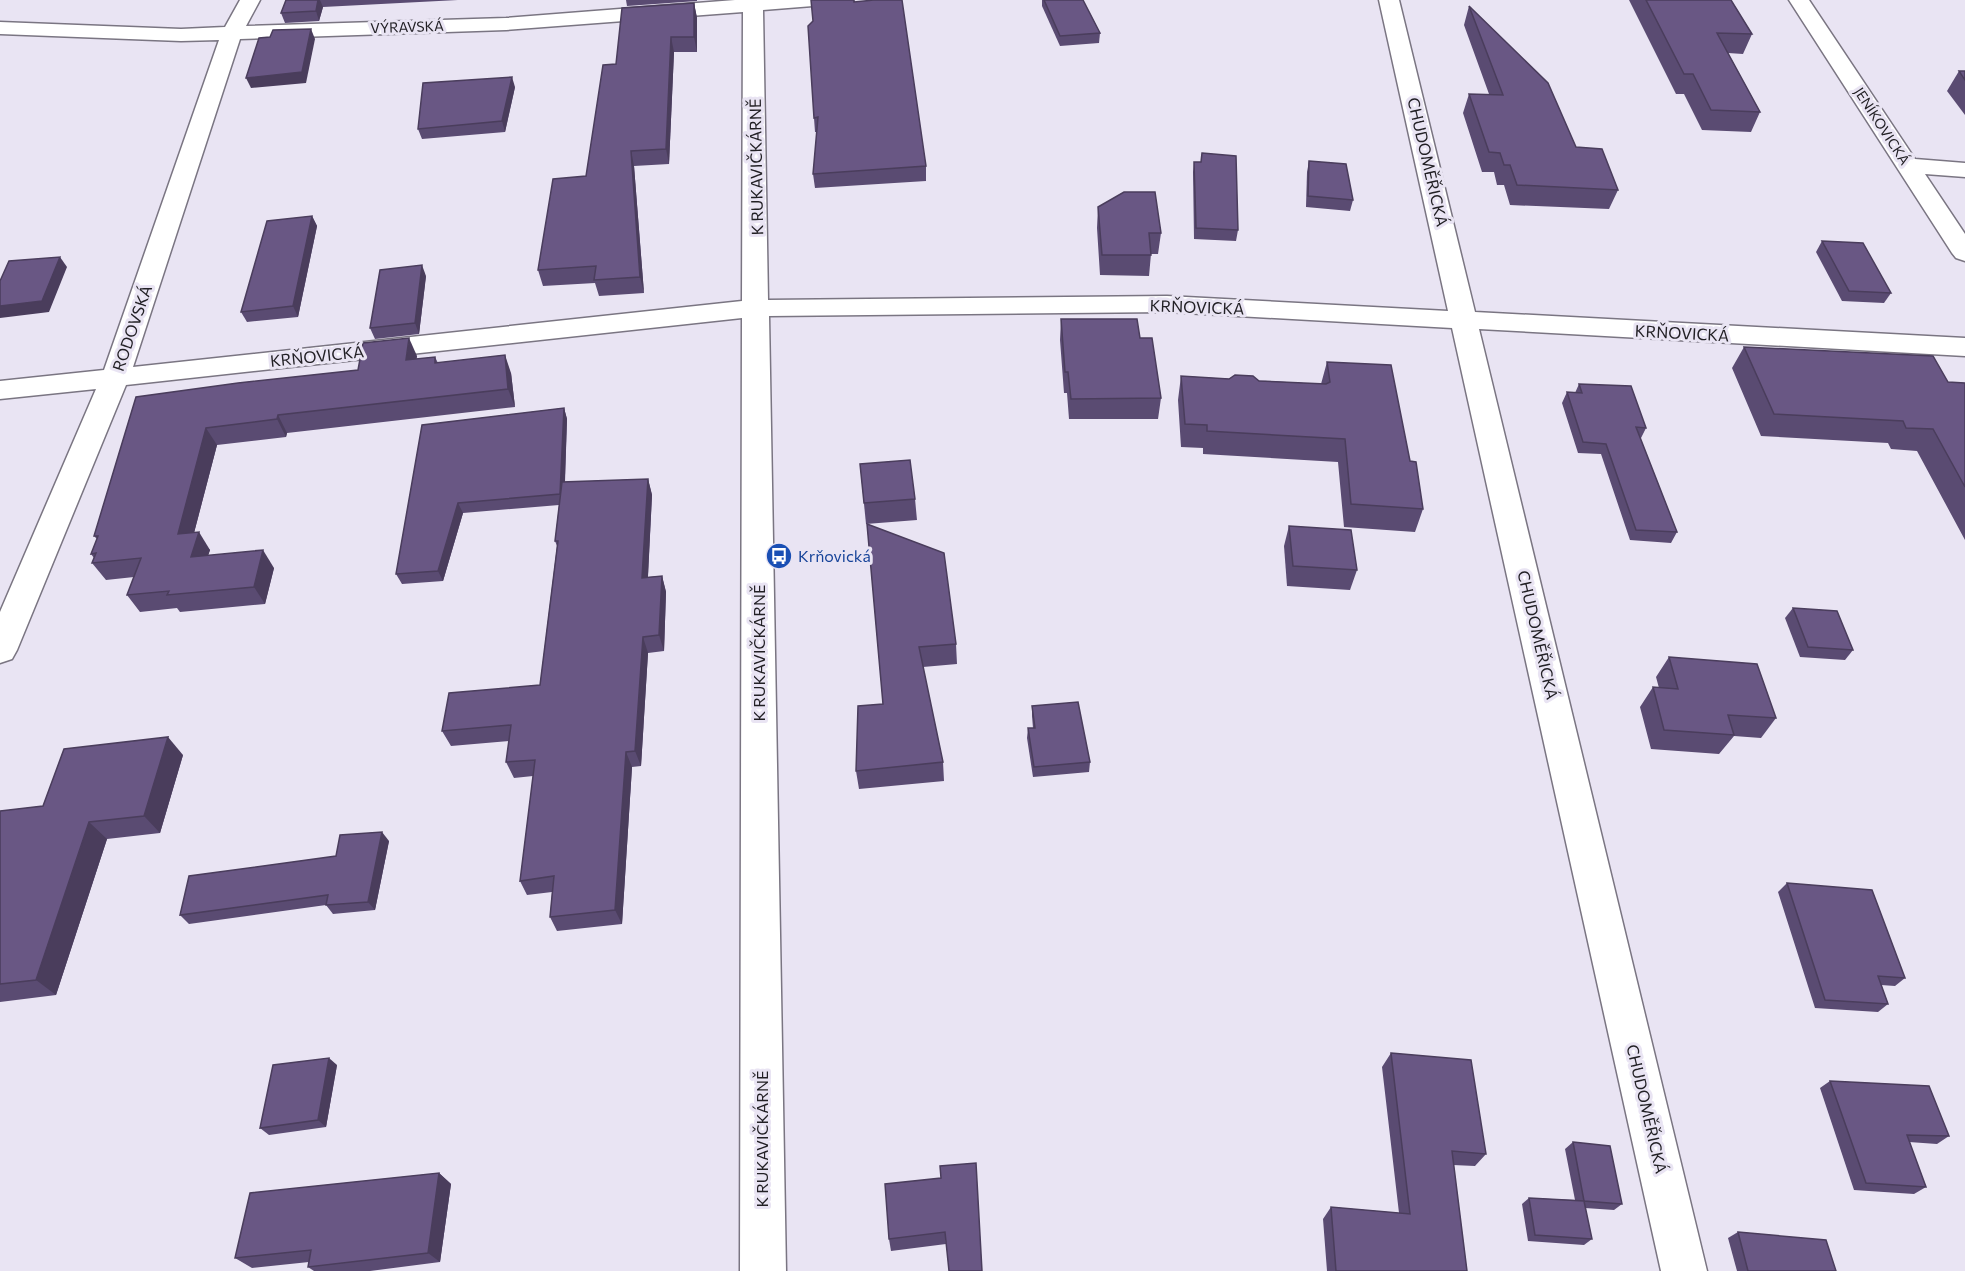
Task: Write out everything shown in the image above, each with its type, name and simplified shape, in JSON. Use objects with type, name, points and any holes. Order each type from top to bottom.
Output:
[{"type":"street","name":"RODOVSKÁ","points":[[0,650],[115,378],[232,33],[250,0]]},
{"type":"street","name":"VÝRAVSKÁ","points":[[0,28],[181,35],[506,24],[813,0]]},
{"type":"street","name":"CHUDOMĚŘICKÁ","points":[[1389,0],[1466,322],[1684,1271]]},
{"type":"street","name":"JENÍKOVICKÁ","points":[[1799,0],[1965,253]]},
{"type":"street","name":"K RUKAVIČKÁRNĚ","points":[[754,3],[763,1271]]},
{"type":"street","points":[[1908,166],[1965,170]]},
{"type":"street","name":"KRŇOVICKÁ","points":[[0,390],[757,308],[1167,304],[1466,322],[1965,347]]},
{"type":"building","points":[[286,0],[318,0],[316,11],[281,13]]},
{"type":"building","points":[[811,0],[854,0],[854,2],[902,0],[926,166],[813,174],[818,117],[814,118],[808,26],[813,21]]},
{"type":"building","points":[[1044,0],[1083,0],[1100,33],[1060,36]]},
{"type":"building","points":[[1646,0],[1731,0],[1752,34],[1717,33],[1760,112],[1711,110],[1693,74],[1684,74]]},
{"type":"building","points":[[694,3],[694,37],[671,37],[666,149],[631,151],[640,277],[594,280],[596,266],[538,270],[553,179],[586,176],[603,65],[616,64],[622,8]]},
{"type":"building","points":[[1469,6],[1548,83],[1576,147],[1602,149],[1618,190],[1517,185],[1510,165],[1504,165],[1500,153],[1489,152],[1469,94],[1503,95]]},
{"type":"building","points":[[311,29],[302,72],[246,78],[259,38],[270,37],[273,30]]},
{"type":"building","points":[[1959,71],[1965,71],[1965,80]]},
{"type":"building","points":[[512,77],[502,121],[418,129],[423,83]]},
{"type":"building","points":[[1202,153],[1236,156],[1238,230],[1196,228],[1194,162],[1201,162]]},
{"type":"building","points":[[1309,161],[1346,164],[1353,200],[1308,196]]},
{"type":"building","points":[[1124,192],[1155,192],[1161,233],[1149,233],[1151,255],[1102,255],[1098,207]]},
{"type":"building","points":[[312,216],[293,306],[241,312],[267,221]]},
{"type":"building","points":[[1822,241],[1863,243],[1891,293],[1849,291]]},
{"type":"building","points":[[60,257],[42,301],[0,306],[0,281],[9,261]]},
{"type":"building","points":[[422,265],[415,323],[370,328],[380,270]]},
{"type":"building","points":[[1061,319],[1137,319],[1140,338],[1152,338],[1161,398],[1071,399],[1068,372],[1065,372]]},
{"type":"building","points":[[409,338],[406,360],[435,357],[435,363],[505,355],[508,389],[278,415],[277,419],[206,428],[178,534],[199,532],[191,557],[263,550],[254,587],[167,595],[169,591],[127,595],[141,558],[92,563],[96,553],[91,554],[98,536],[94,536],[136,397],[358,370],[363,343]]},
{"type":"building","points":[[1744,347],[1933,356],[1948,382],[1965,383],[1965,487],[1933,429],[1906,428],[1903,421],[1774,414]]},
{"type":"building","points":[[1327,362],[1391,365],[1410,461],[1416,462],[1423,509],[1351,504],[1345,439],[1207,431],[1207,425],[1185,424],[1181,376],[1229,379],[1235,375],[1253,376],[1259,381],[1326,384],[1330,382]]},
{"type":"building","points":[[1579,384],[1631,386],[1646,428],[1636,427],[1677,532],[1636,530],[1606,444],[1583,442],[1567,392],[1582,393]]},
{"type":"building","points":[[564,408],[560,494],[458,503],[438,571],[396,574],[422,425]]},
{"type":"building","points":[[910,460],[915,499],[864,503],[860,464]]},
{"type":"building","points":[[648,479],[642,578],[662,576],[659,635],[643,637],[635,751],[626,752],[615,910],[550,917],[554,876],[520,881],[535,760],[506,762],[511,725],[442,731],[449,693],[540,685],[558,541],[555,541],[562,482]]},
{"type":"building","points":[[867,524],[944,553],[956,644],[919,647],[943,762],[856,771],[858,706],[883,704]]},
{"type":"building","points":[[1289,526],[1351,530],[1357,570],[1293,566]]},
{"type":"building","points":[[1793,608],[1837,611],[1853,650],[1808,647]]},
{"type":"building","points":[[1669,657],[1757,664],[1776,718],[1728,715],[1734,735],[1664,730],[1653,687],[1678,689]]},
{"type":"building","points":[[1078,702],[1090,762],[1034,767],[1028,728],[1035,728],[1032,706]]},
{"type":"building","points":[[168,737],[144,816],[89,822],[36,980],[0,984],[0,811],[43,806],[64,749]]},
{"type":"building","points":[[382,832],[368,902],[326,905],[328,895],[180,915],[189,876],[336,856],[340,835]]},
{"type":"building","points":[[1787,883],[1872,890],[1905,978],[1878,976],[1888,1004],[1825,1000]]},
{"type":"building","points":[[1391,1053],[1471,1060],[1486,1154],[1452,1151],[1467,1271],[1336,1271],[1331,1207],[1410,1214]]},
{"type":"building","points":[[329,1058],[318,1120],[260,1128],[273,1065]]},
{"type":"building","points":[[1830,1081],[1929,1086],[1949,1136],[1907,1135],[1926,1187],[1866,1183]]},
{"type":"building","points":[[1573,1142],[1610,1146],[1622,1204],[1584,1201]]},
{"type":"building","points":[[976,1163],[982,1271],[949,1271],[945,1232],[889,1239],[885,1184],[941,1178],[940,1166]]},
{"type":"building","points":[[439,1173],[428,1253],[308,1267],[311,1250],[235,1258],[250,1193]]},
{"type":"building","points":[[1529,1198],[1584,1201],[1592,1239],[1535,1235]]},
{"type":"building","points":[[1738,1232],[1826,1240],[1836,1271],[1748,1271]]},
{"type":"place","name":"Krňovická","points":[[779,556]]}]
